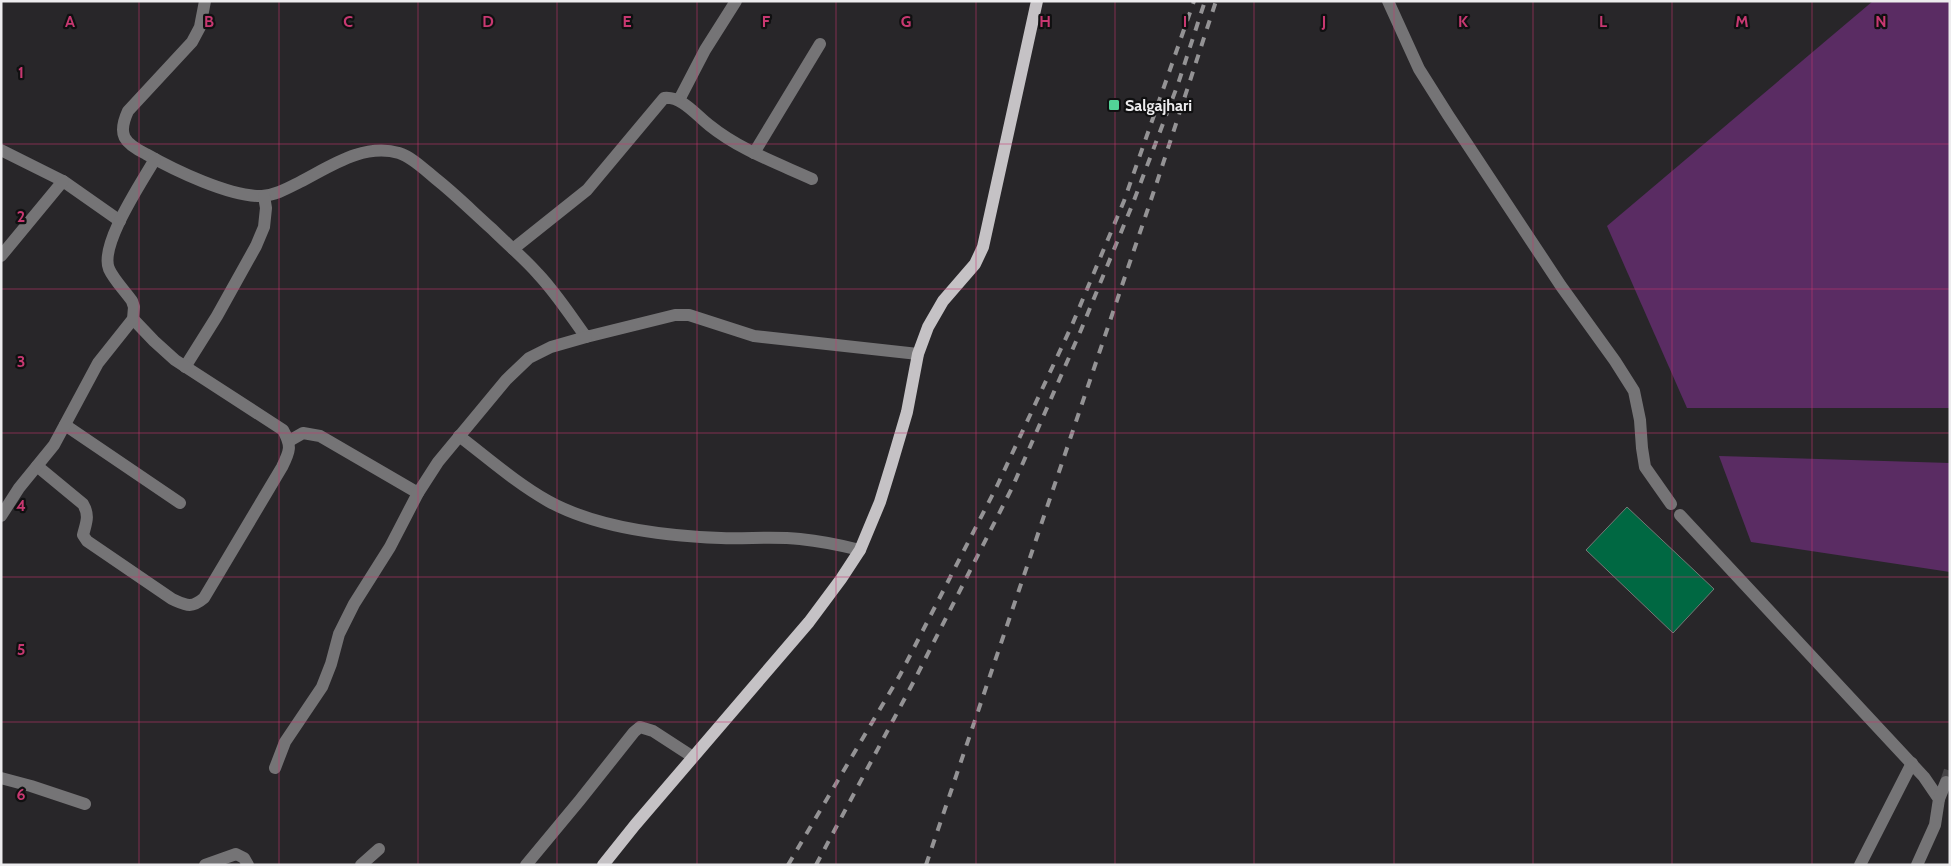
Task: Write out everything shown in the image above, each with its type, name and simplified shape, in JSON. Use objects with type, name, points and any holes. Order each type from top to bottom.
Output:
[{"type":"main road","points":[[604,865],[635,825],[809,622],[842,579],[860,550],[880,502],[892,463],[907,412],[918,354],[928,327],[943,301],[975,264],[983,247],[1004,143],[1037,1]]},
{"type":"street","points":[[204,1],[200,27],[192,42],[128,110],[123,121],[122,131],[125,140],[134,148],[227,191],[246,196],[264,196],[283,191],[337,163],[364,152],[383,150],[401,154],[421,166],[448,188],[513,250],[544,281],[586,337]]},
{"type":"street","points":[[679,100],[705,50],[736,1]]},
{"type":"street","points":[[1388,1],[1420,69],[1448,115],[1561,286],[1615,361],[1634,391],[1640,420],[1645,467],[1671,504]]},
{"type":"street","points":[[754,154],[820,44]]},
{"type":"street","points":[[513,250],[587,190],[664,98],[671,97],[679,100],[734,144],[812,179]]},
{"type":"street","points":[[1,150],[63,181],[120,221]]},
{"type":"street","points":[[1,516],[19,488],[54,445],[98,363],[133,319],[134,307],[132,301],[109,269],[107,257],[110,244],[120,221],[155,159]]},
{"type":"street","points":[[1,256],[63,181]]},
{"type":"street","points":[[185,367],[217,316],[256,246],[264,227],[266,208],[264,196]]},
{"type":"street","points":[[275,768],[285,742],[322,687],[331,664],[339,634],[354,604],[390,547],[418,494],[438,462],[459,436],[506,380],[529,358],[551,347],[675,314],[689,315],[754,336],[918,354]]},
{"type":"street","points":[[37,466],[83,504],[87,511],[88,519],[83,535],[87,541],[172,598],[186,605],[196,604],[204,598],[282,467],[289,453],[289,441],[283,430],[185,367],[154,341],[133,319]]},
{"type":"street","points":[[65,426],[180,503]]},
{"type":"street","points":[[289,441],[303,434],[320,436],[418,494]]},
{"type":"street","points":[[459,436],[509,475],[540,496],[583,515],[630,528],[674,535],[799,539],[860,550]]},
{"type":"street","points":[[1680,515],[1912,763],[1939,799]]},
{"type":"street","points":[[526,865],[634,732],[640,728],[653,731],[693,757]]},
{"type":"street","points":[[1860,865],[1912,763]]},
{"type":"street","points":[[1,778],[85,804]]},
{"type":"street","points":[[1917,865],[1935,825],[1939,799],[1946,782]]},
{"type":"street","points":[[361,865],[379,850]]},
{"type":"street","points":[[205,865],[236,854],[244,858],[248,865]]},
{"type":"shaded area","points":[[1873,1],[1950,1],[1950,408],[1687,408],[1607,226]]},
{"type":"shaded area","points":[[1719,456],[1950,463],[1950,572],[1751,542]]},
{"type":"building","points":[[1627,507],[1714,589],[1673,633],[1586,550]]},
{"type":"tunnel","points":[[1946,782],[1950,770]]},
{"type":"railway","points":[[788,865],[900,675],[997,486],[1072,325],[1124,201],[1194,1]]},
{"type":"railway","points":[[816,865],[914,681],[1012,488],[1081,330],[1133,203],[1178,84],[1205,1]]},
{"type":"railway","points":[[926,865],[1157,182],[1216,1]]},
{"type":"place","name":"Salgajhari","points":[[1114,105]]}]
